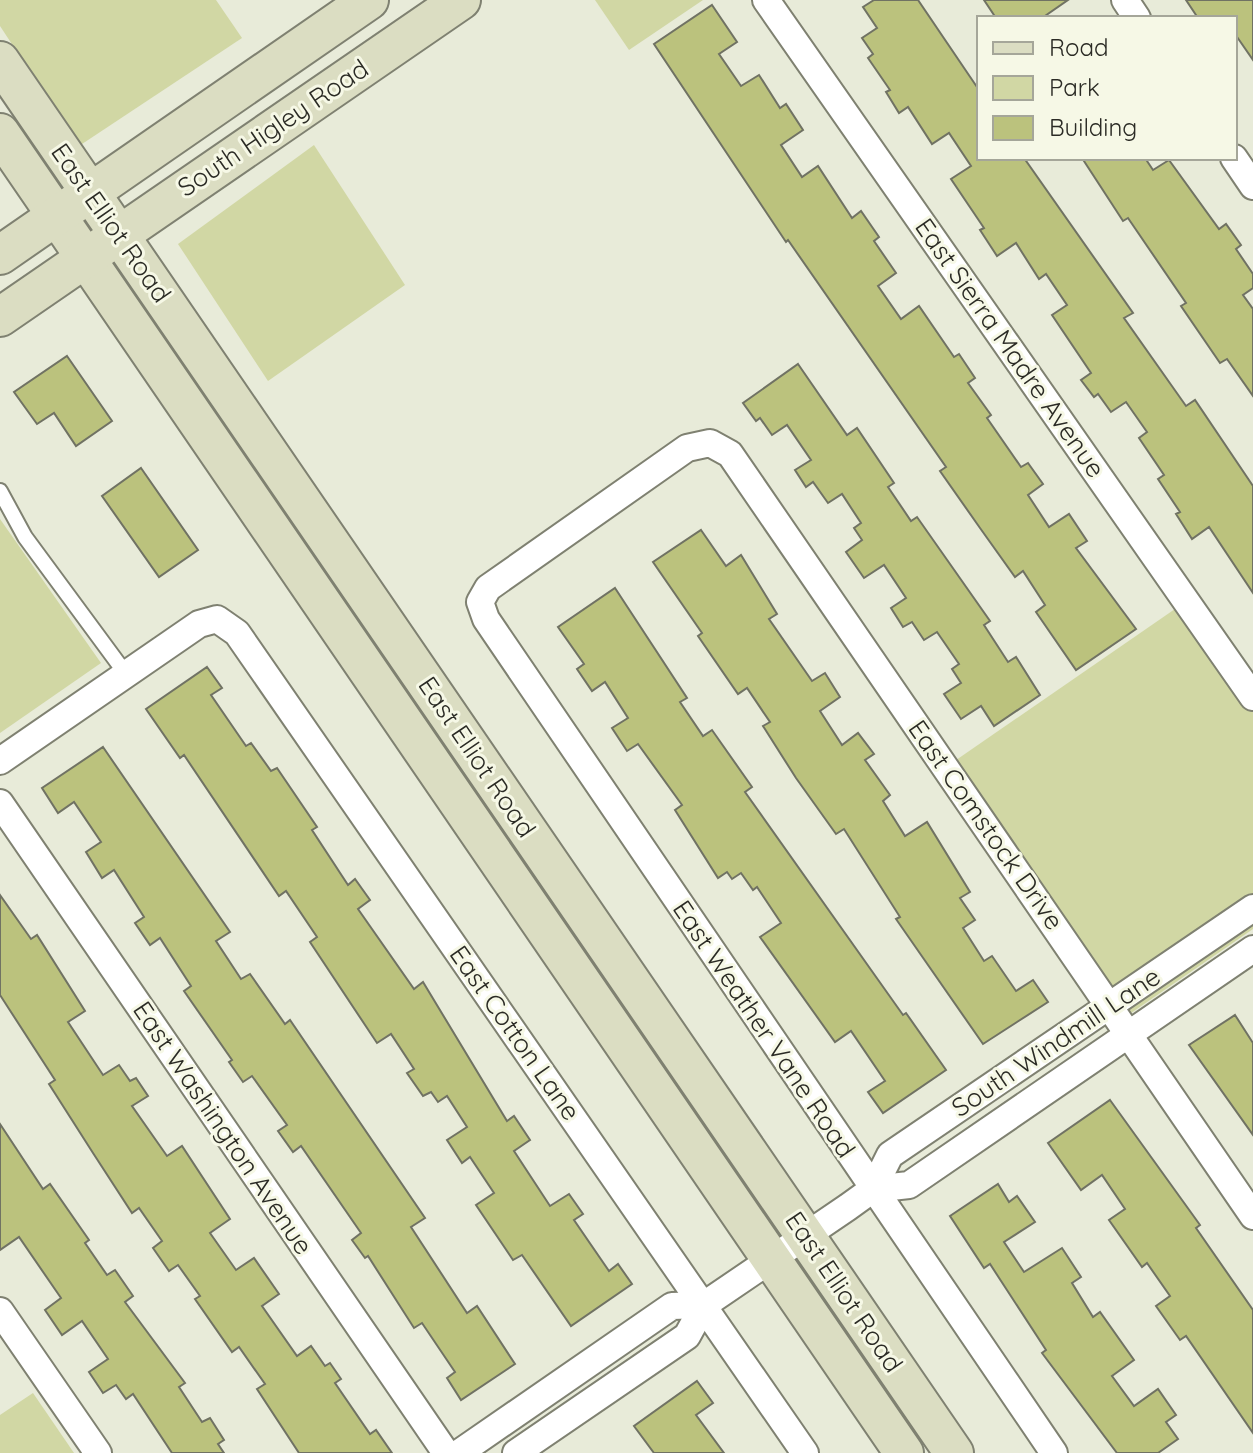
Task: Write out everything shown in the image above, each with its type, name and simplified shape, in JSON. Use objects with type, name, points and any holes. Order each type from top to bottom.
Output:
[{"type":"main road","name":"South Higley Road","points":[[0,255],[369,0]]},
{"type":"main road","name":"South Higley Road","points":[[0,317],[461,0]]},
{"type":"main road","name":"East Elliot Road","points":[[0,61],[74,204],[86,257],[788,1248],[954,1453]]},
{"type":"main road","name":"East Elliot Road","points":[[0,133],[74,204],[119,234],[788,1248],[904,1453]]},
{"type":"street","name":"East Sierra Madre Avenue","points":[[766,0],[1253,697]]},
{"type":"street","points":[[1235,160],[1253,186]]},
{"type":"street","name":"East Weather Vane Road","points":[[710,443],[687,448],[488,588],[480,602],[486,619],[1054,1453]]},
{"type":"street","name":"East Comstock Drive","points":[[710,443],[730,454],[1253,1216]]},
{"type":"street","name":"East Cotton Lane","points":[[126,674],[199,624],[217,619],[237,633],[805,1453]]},
{"type":"street","points":[[0,761],[126,674]]},
{"type":"street","name":"East Washington Avenue","points":[[0,803],[446,1453]]},
{"type":"street","name":"South Windmill Lane","points":[[873,1189],[890,1155],[1253,908]]},
{"type":"street","name":"South Windmill Lane","points":[[704,1305],[873,1189],[909,1185],[1253,949]]},
{"type":"street","points":[[459,1453],[672,1306],[704,1305]]},
{"type":"street","points":[[516,1453],[687,1336],[704,1305]]},
{"type":"street","points":[[0,1311],[98,1453]]},
{"type":"lane","points":[[0,491],[25,537],[126,674]]},
{"type":"green space","points":[[0,0],[216,0],[242,38],[79,146],[0,26]]},
{"type":"green space","points":[[595,0],[703,0],[629,50]]},
{"type":"green space","points":[[314,145],[405,285],[268,381],[178,244]]},
{"type":"green space","points":[[0,519],[101,663],[0,733]]},
{"type":"green space","points":[[1188,600],[1253,697],[1253,929],[1121,1020],[946,767]]},
{"type":"green space","points":[[33,1393],[74,1453],[0,1453],[0,1415]]},
{"type":"building","points":[[874,0],[918,0],[977,87],[977,160],[1025,160],[1133,313],[1124,318],[1186,406],[1195,400],[1253,486],[1253,593],[1209,527],[1192,539],[1176,514],[1180,512],[1158,479],[1164,475],[1139,438],[1147,432],[1126,402],[1111,412],[1098,394],[1094,397],[1081,380],[1091,373],[1052,315],[1067,305],[1046,274],[1039,279],[1016,243],[997,256],[980,230],[984,228],[951,179],[971,166],[949,133],[932,144],[908,107],[899,113],[886,92],[890,90],[868,58],[873,54],[862,38],[877,28],[863,7]]},
{"type":"building","points":[[984,0],[1068,0],[1045,16],[995,16]]},
{"type":"building","points":[[1186,0],[1253,0],[1253,60],[1237,37],[1237,16],[1197,16]]},
{"type":"building","points":[[712,5],[737,42],[719,54],[741,86],[759,75],[780,108],[786,104],[803,130],[781,145],[802,177],[818,166],[852,218],[861,211],[879,237],[874,241],[896,273],[878,286],[901,319],[919,306],[954,357],[959,354],[975,378],[968,383],[991,415],[987,418],[1021,467],[1028,463],[1043,484],[1028,495],[1049,527],[1069,514],[1087,541],[1076,548],[1136,629],[1076,670],[1036,612],[1045,605],[1023,571],[1015,577],[940,471],[946,467],[788,240],[786,242],[654,44]]},
{"type":"building","points":[[1083,160],[1146,160],[1153,170],[1169,160],[1219,229],[1226,224],[1241,245],[1236,249],[1253,274],[1253,288],[1243,295],[1253,309],[1253,396],[1227,359],[1220,363],[1181,306],[1186,303],[1128,218],[1123,221]]},
{"type":"building","points":[[67,356],[112,421],[76,446],[54,413],[37,424],[14,392]]},
{"type":"building","points":[[798,364],[847,435],[857,428],[894,483],[888,487],[911,521],[917,517],[990,621],[984,625],[1008,662],[1016,657],[1040,695],[994,726],[981,706],[961,719],[944,694],[961,683],[952,669],[959,664],[937,632],[924,640],[912,622],[903,627],[891,608],[906,598],[884,565],[864,578],[846,552],[862,540],[854,528],[861,523],[842,494],[828,503],[813,482],[806,487],[795,470],[811,460],[787,425],[772,435],[760,418],[756,421],[743,403]]},
{"type":"building","points":[[141,468],[198,550],[159,577],[102,496]]},
{"type":"building","points":[[701,530],[726,566],[741,555],[777,614],[769,619],[812,681],[825,673],[840,697],[820,711],[842,745],[858,733],[874,754],[865,760],[890,795],[883,801],[905,836],[927,822],[970,892],[960,898],[975,920],[963,928],[984,961],[992,956],[1016,991],[1033,980],[1048,1002],[983,1044],[896,919],[900,917],[844,829],[836,834],[763,726],[770,722],[747,688],[738,694],[698,636],[702,633],[653,562]]},
{"type":"building","points":[[615,588],[687,698],[680,702],[703,736],[712,730],[752,787],[745,792],[903,1015],[906,1013],[946,1070],[883,1113],[868,1092],[885,1081],[851,1031],[835,1042],[760,937],[781,923],[757,887],[753,890],[741,873],[732,879],[727,872],[718,878],[675,810],[682,805],[638,744],[627,751],[612,728],[628,718],[605,682],[592,691],[577,669],[584,664],[558,627]]},
{"type":"building","points":[[207,667],[222,688],[211,695],[246,746],[251,743],[271,771],[277,768],[317,827],[312,830],[348,885],[355,879],[370,900],[358,909],[414,989],[423,982],[507,1121],[514,1116],[530,1140],[514,1151],[550,1206],[569,1194],[583,1214],[574,1220],[609,1271],[618,1264],[632,1284],[571,1326],[522,1255],[513,1260],[476,1205],[494,1193],[470,1157],[462,1163],[447,1140],[467,1127],[447,1096],[438,1102],[431,1092],[423,1096],[407,1073],[414,1069],[391,1034],[377,1043],[310,942],[317,937],[286,891],[279,896],[184,755],[180,758],[146,709]]},
{"type":"building","points":[[103,747],[230,932],[216,941],[241,979],[250,974],[285,1024],[290,1020],[425,1218],[411,1227],[467,1313],[477,1306],[515,1364],[461,1400],[447,1378],[455,1372],[422,1323],[414,1328],[368,1256],[365,1258],[352,1240],[361,1233],[301,1146],[293,1152],[278,1131],[287,1125],[252,1076],[243,1082],[229,1062],[232,1060],[184,991],[191,986],[160,938],[150,945],[135,923],[144,917],[114,870],[102,878],[86,852],[101,842],[74,802],[58,813],[42,788]]},
{"type":"building","points":[[0,895],[31,939],[37,935],[85,1011],[68,1022],[103,1075],[119,1065],[130,1081],[136,1078],[148,1096],[132,1106],[167,1156],[182,1146],[230,1219],[210,1233],[236,1270],[254,1258],[279,1294],[262,1306],[297,1356],[311,1346],[325,1366],[330,1363],[341,1379],[335,1383],[370,1434],[376,1430],[392,1453],[299,1453],[257,1389],[265,1384],[239,1347],[232,1352],[195,1299],[200,1296],[178,1265],[169,1271],[153,1248],[162,1241],[139,1208],[132,1213],[49,1084],[55,1080],[0,995]]},
{"type":"building","points":[[1235,1015],[1253,1043],[1253,1135],[1189,1045]]},
{"type":"building","points":[[1110,1100],[1200,1225],[1196,1228],[1253,1310],[1253,1433],[1186,1336],[1180,1340],[1156,1306],[1170,1296],[1147,1263],[1142,1267],[1109,1220],[1125,1209],[1102,1175],[1081,1190],[1048,1143]]},
{"type":"building","points":[[0,1124],[43,1189],[50,1184],[89,1240],[85,1243],[107,1275],[115,1270],[133,1296],[125,1302],[185,1383],[179,1387],[202,1422],[210,1418],[224,1440],[218,1444],[224,1453],[172,1453],[133,1394],[126,1399],[116,1385],[103,1393],[89,1372],[108,1359],[82,1321],[62,1335],[45,1310],[61,1298],[19,1237],[0,1250]]},
{"type":"building","points":[[998,1184],[1009,1202],[1017,1196],[1035,1222],[1004,1242],[1024,1272],[1062,1248],[1081,1277],[1072,1283],[1093,1317],[1100,1312],[1134,1360],[1112,1376],[1134,1406],[1158,1389],[1176,1415],[1166,1422],[1178,1439],[1158,1453],[1117,1453],[1042,1353],[1046,1350],[990,1264],[984,1268],[950,1216]]},
{"type":"building","points":[[697,1381],[713,1403],[696,1415],[724,1453],[654,1453],[634,1426]]}]
